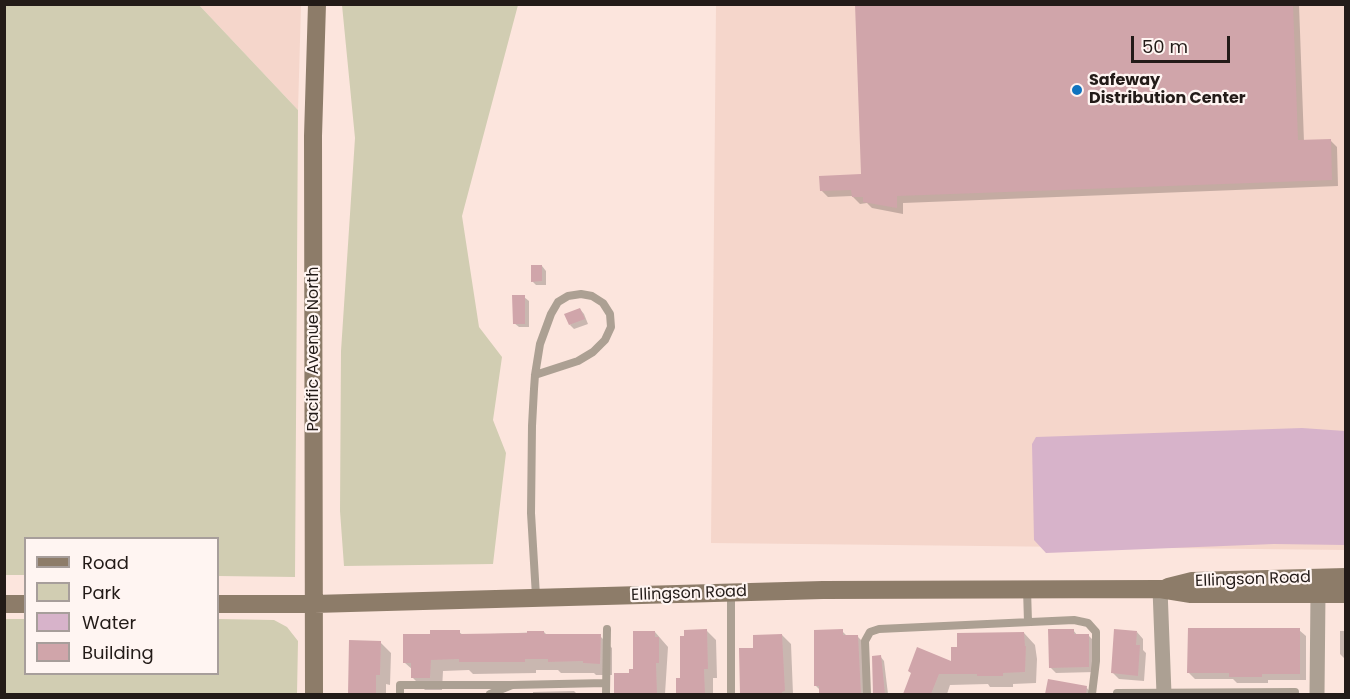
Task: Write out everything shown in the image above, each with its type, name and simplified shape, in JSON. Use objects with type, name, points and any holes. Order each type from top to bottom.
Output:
[{"type":"main road","name":"Pacific Avenue North","points":[[314,694],[313,136],[317,4]]},
{"type":"main road","name":"Ellingson Road","points":[[1160,589],[1192,581],[1346,577]]},
{"type":"main road","name":"Ellingson Road","points":[[219,604],[314,604],[823,590],[1160,589],[1191,594],[1346,594]]},
{"type":"main road","points":[[4,604],[24,604]]},
{"type":"street","points":[[1160,589],[1164,694]]},
{"type":"street","points":[[1317,694],[1318,594]]},
{"type":"lane","points":[[536,375],[578,361],[593,352],[605,340],[611,327],[610,314],[603,303],[592,296],[581,294],[568,296],[558,302],[540,344],[536,375],[532,426],[531,513],[536,598]]},
{"type":"lane","points":[[1027,589],[1028,622]]},
{"type":"lane","points":[[731,592],[731,694]]},
{"type":"lane","points":[[867,694],[865,641],[870,632],[879,629],[1074,620],[1088,623],[1096,632],[1096,661],[1092,694]]},
{"type":"lane","points":[[606,694],[607,629]]},
{"type":"lane","points":[[400,694],[400,685],[606,683]]},
{"type":"lane","points":[[490,694],[512,685]]},
{"type":"lane","points":[[1117,693],[1295,692]]},
{"type":"shaded area","points":[[199,5],[301,5],[298,110]]},
{"type":"shaded area","points":[[716,5],[1345,5],[1345,550],[711,543]]},
{"type":"green space","points":[[5,4],[199,5],[298,110],[295,577],[219,576],[219,537],[24,537],[24,575],[5,575]]},
{"type":"green space","points":[[342,5],[518,5],[462,216],[479,327],[502,357],[493,420],[506,453],[493,564],[344,566],[340,511],[341,351],[355,138]]},
{"type":"green space","points":[[5,619],[24,619],[24,675],[219,675],[219,619],[274,620],[287,627],[298,641],[297,694],[5,694]]},
{"type":"water","points":[[1302,428],[1345,431],[1345,545],[1274,544],[1046,553],[1034,540],[1032,444],[1036,437]]},
{"type":"building","name":"Safeway Distribution Center","points":[[855,4],[1293,4],[1298,140],[1331,139],[1332,180],[897,196],[897,208],[863,202],[863,197],[852,197],[851,190],[820,191],[819,176],[861,174]]},
{"type":"building","points":[[531,265],[542,265],[542,281],[531,282]]},
{"type":"building","points":[[512,295],[525,295],[525,324],[513,324]]},
{"type":"building","points":[[580,308],[585,319],[569,325],[564,314]]},
{"type":"building","points":[[1188,628],[1300,628],[1300,674],[1229,677],[1229,673],[1187,673]]},
{"type":"building","points":[[707,629],[708,669],[704,669],[705,694],[676,694],[676,678],[680,678],[680,636],[684,636],[684,630]]},
{"type":"building","points":[[843,629],[843,635],[858,635],[861,694],[819,694],[819,686],[814,686],[814,630]]},
{"type":"building","points":[[1048,629],[1074,629],[1074,634],[1089,634],[1089,667],[1049,668]]},
{"type":"building","points":[[1114,629],[1137,631],[1136,645],[1140,645],[1138,676],[1111,673]]},
{"type":"building","points":[[430,630],[460,630],[460,634],[544,631],[544,634],[601,634],[600,664],[583,663],[583,661],[548,662],[548,659],[525,659],[525,662],[431,660],[430,678],[411,678],[411,663],[403,663],[403,634],[430,634]]},
{"type":"building","points":[[633,631],[655,631],[655,637],[659,637],[659,663],[656,663],[657,694],[614,694],[614,673],[629,673],[629,669],[633,669]]},
{"type":"building","points":[[1024,632],[1025,672],[1003,673],[1003,676],[939,674],[931,694],[903,694],[917,647],[951,661],[951,647],[957,647],[957,633]]},
{"type":"building","points":[[782,634],[785,691],[782,694],[740,694],[739,648],[753,648],[753,635]]},
{"type":"building","points":[[349,640],[381,641],[380,675],[376,675],[376,694],[348,694]]},
{"type":"building","points":[[881,655],[885,694],[873,694],[872,656]]},
{"type":"building","points":[[1048,679],[1087,686],[1086,694],[1045,694]]},
{"type":"place","name":"Safeway Distribution Center","points":[[1077,90]]}]
